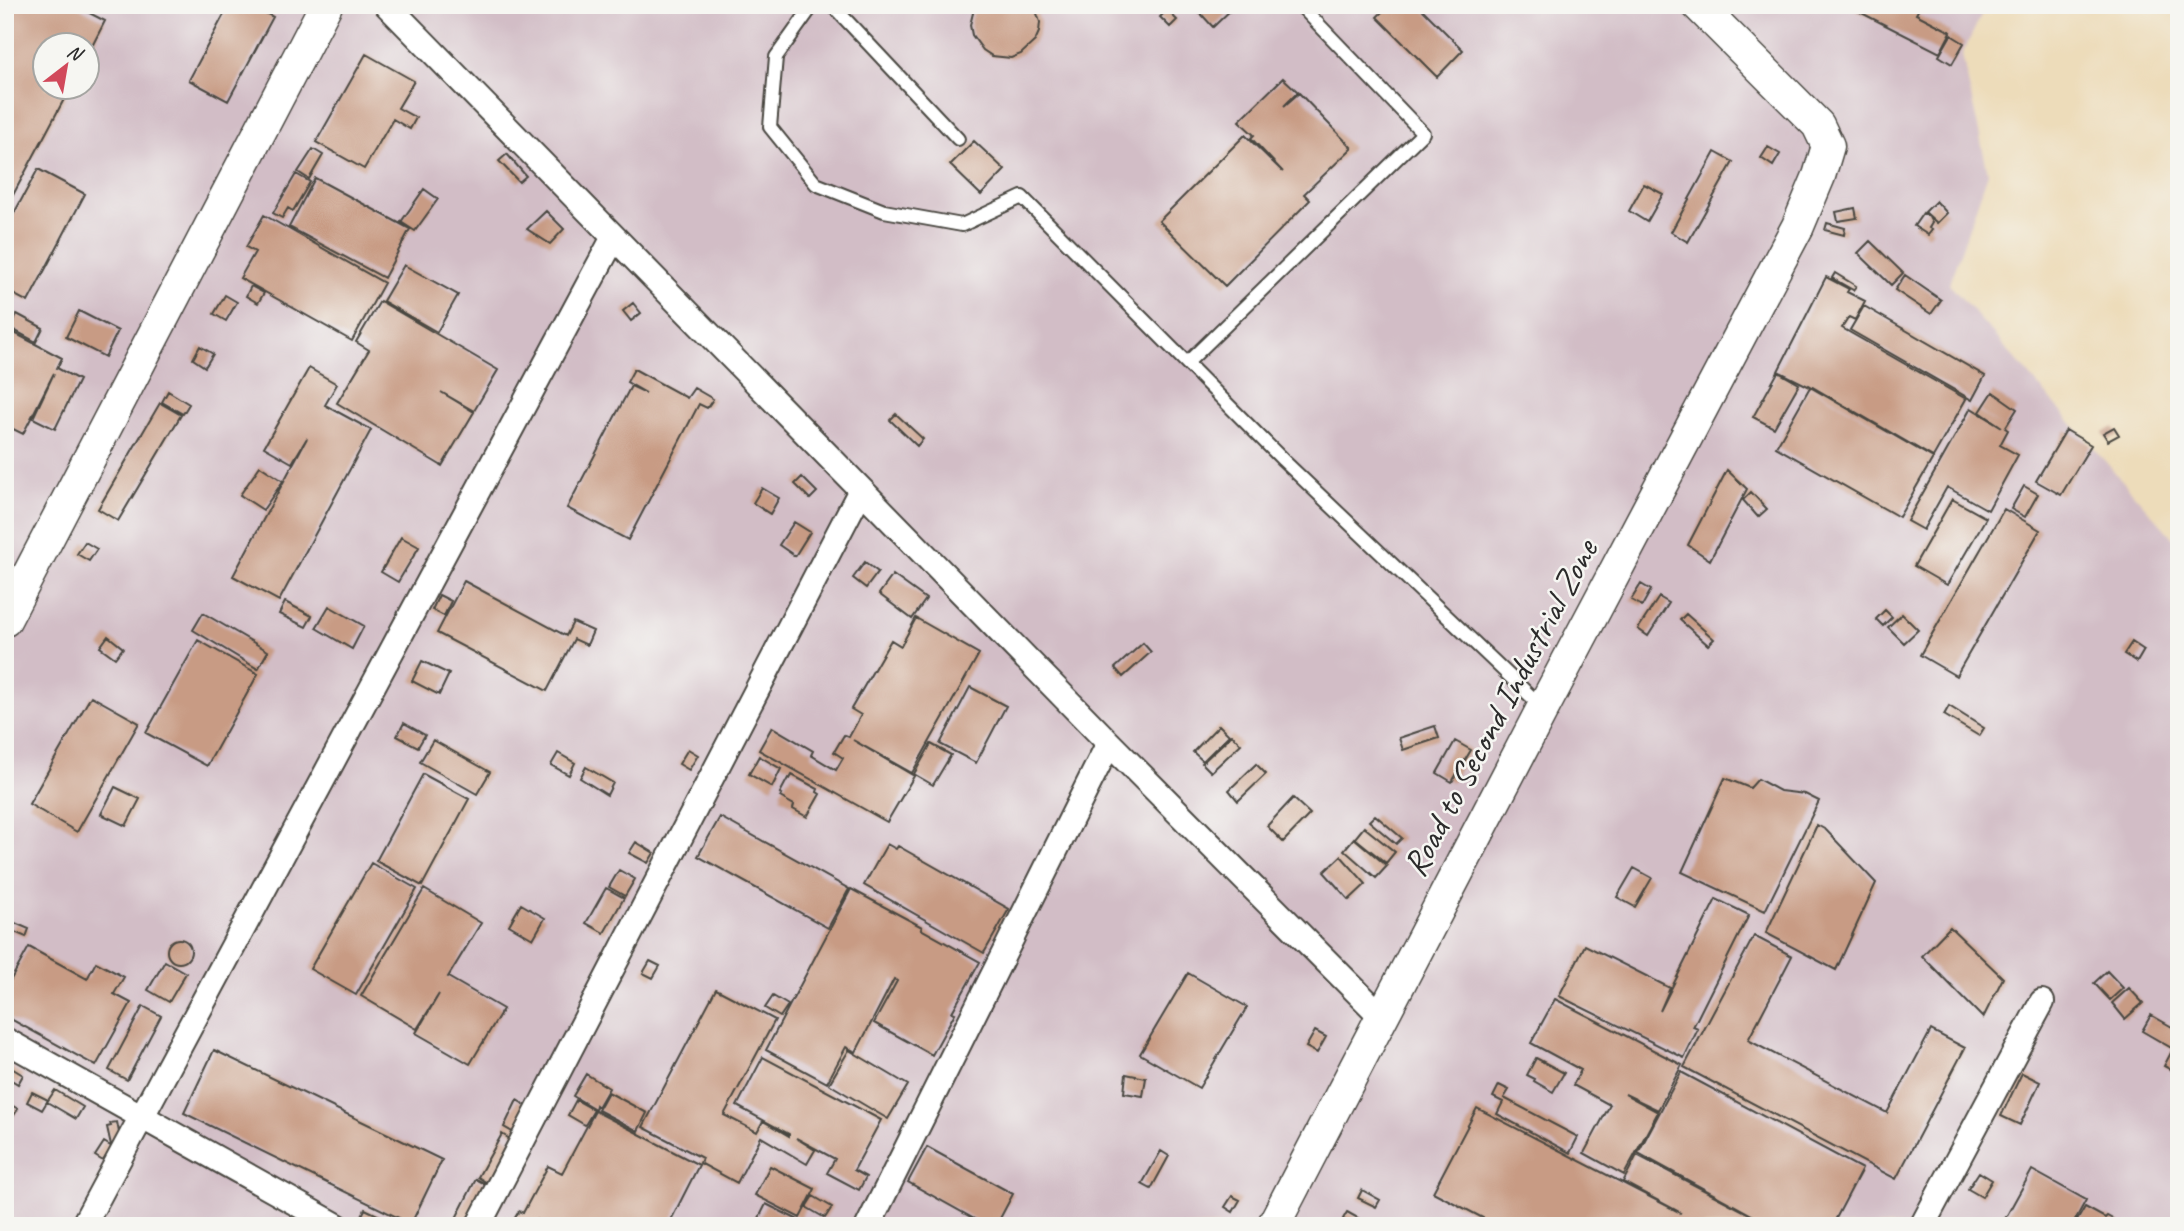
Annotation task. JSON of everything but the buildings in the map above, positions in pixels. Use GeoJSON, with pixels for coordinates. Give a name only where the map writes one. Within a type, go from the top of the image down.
{"type":"FeatureCollection","features":[{"type":"Feature","properties":{"kind":"street"},"geometry":{"type":"LineString","coordinates":[[5,620],[326,5]]}},
{"type":"Feature","properties":{"kind":"street"},"geometry":{"type":"LineString","coordinates":[[387,5],[1382,1017]]}},
{"type":"Feature","properties":{"kind":"street","name":"Road to Second Industrial Zone"},"geometry":{"type":"LineString","coordinates":[[1273,1226],[1798,226],[1819,176],[1828,146],[1818,125],[1698,5]]}},
{"type":"Feature","properties":{"kind":"street"},"geometry":{"type":"LineString","coordinates":[[83,1226],[614,237]]}},
{"type":"Feature","properties":{"kind":"street"},"geometry":{"type":"LineString","coordinates":[[478,1226],[861,490]]}},
{"type":"Feature","properties":{"kind":"street"},"geometry":{"type":"LineString","coordinates":[[868,1226],[1110,743]]}},
{"type":"Feature","properties":{"kind":"street"},"geometry":{"type":"LineString","coordinates":[[1922,1226],[2042,1002]]}},
{"type":"Feature","properties":{"kind":"street"},"geometry":{"type":"LineString","coordinates":[[5,1040],[337,1226]]}},
{"type":"Feature","properties":{"kind":"lane"},"geometry":{"type":"LineString","coordinates":[[813,5],[776,57],[770,127],[816,184],[884,211],[962,225],[1022,197],[1283,460],[1543,708]]}},
{"type":"Feature","properties":{"kind":"lane"},"geometry":{"type":"LineString","coordinates":[[832,5],[958,139]]}},
{"type":"Feature","properties":{"kind":"lane"},"geometry":{"type":"LineString","coordinates":[[1187,363],[1423,133],[1300,5]]}},
{"type":"Feature","properties":{"kind":"shaded area"},"geometry":{"type":"Polygon","coordinates":[[[5,5],[1986,5],[1962,55],[1988,173],[1949,284],[2179,545],[2179,689],[2175,697],[2179,701],[2179,1226],[5,1226],[5,5]]]}}]}
